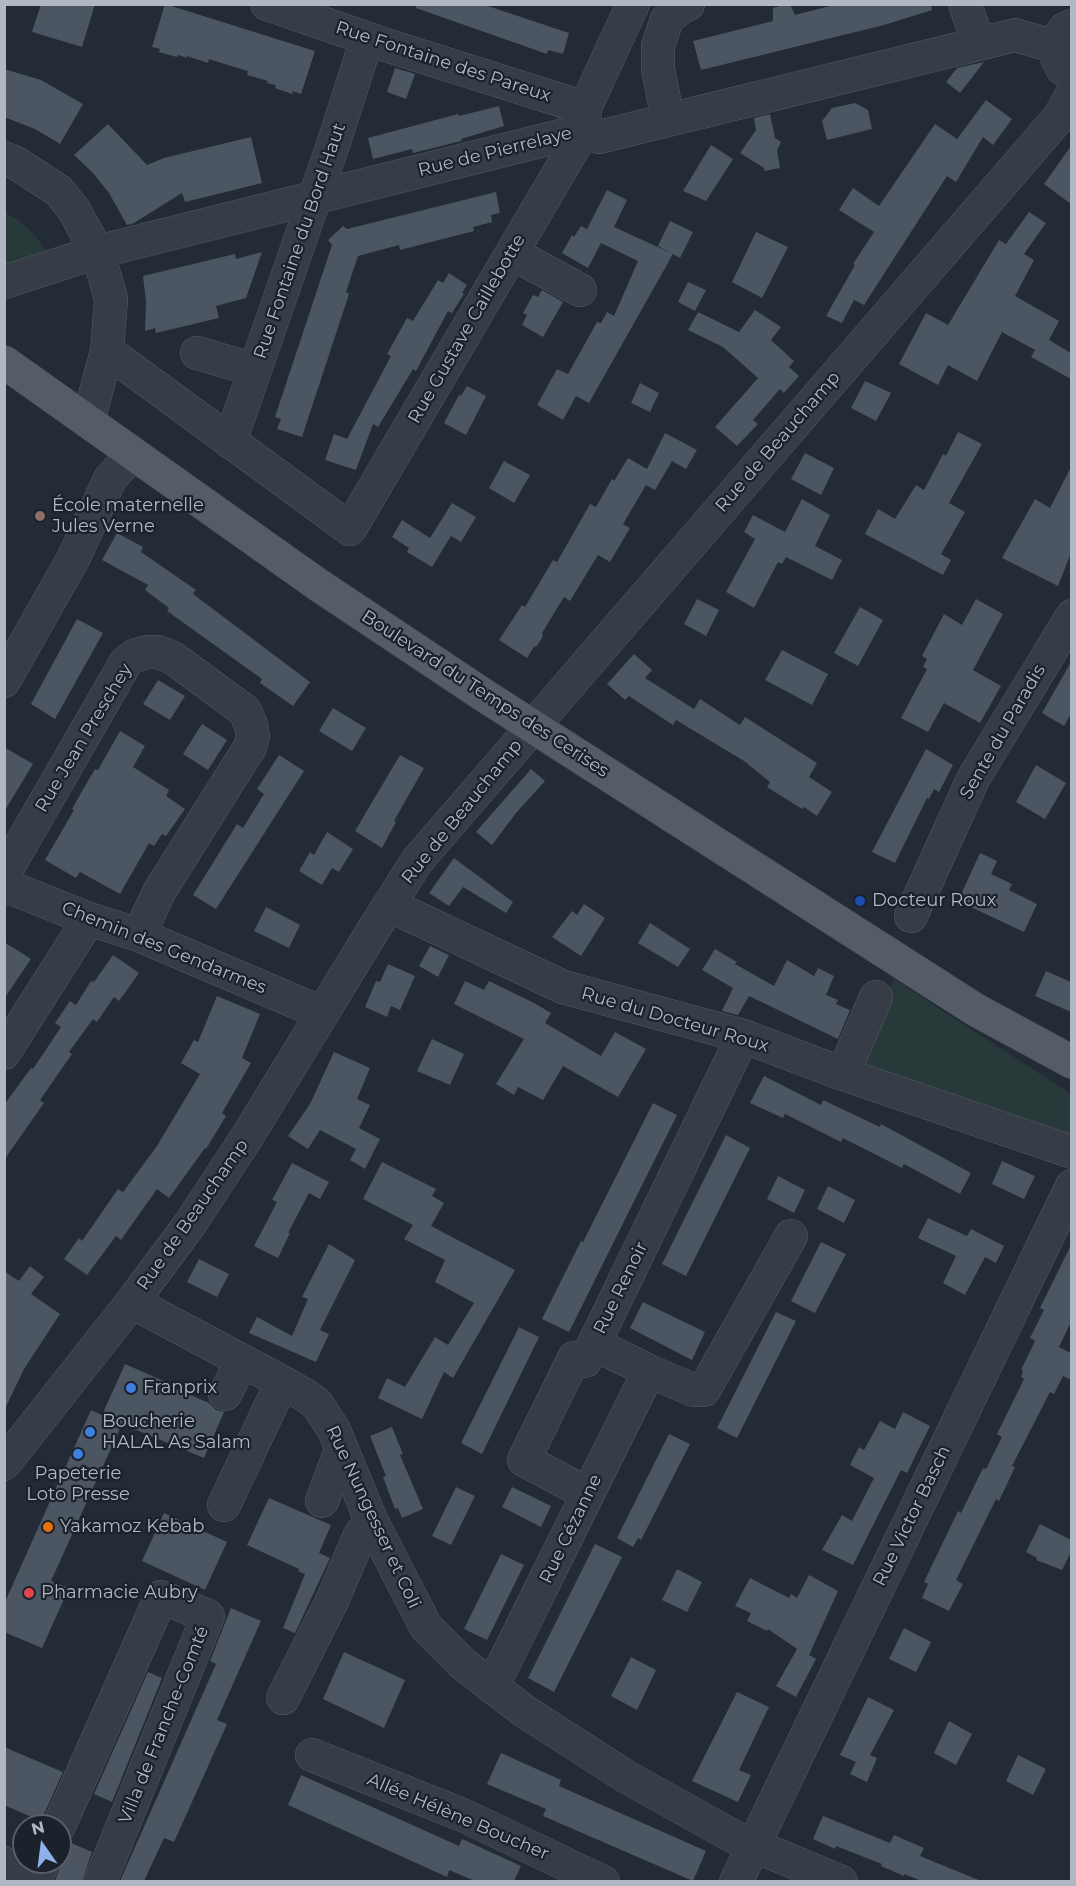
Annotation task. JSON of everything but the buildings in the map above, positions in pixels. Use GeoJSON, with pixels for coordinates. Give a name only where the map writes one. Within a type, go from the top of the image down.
{"type":"FeatureCollection","features":[{"type":"Feature","properties":{"kind":"main road","name":"Boulevard du Temps des Cerises"},"geometry":{"type":"LineString","coordinates":[[4,362],[317,584],[976,1010],[1071,1062]]}},
{"type":"Feature","properties":{"kind":"main road","name":"Boulevard du Temps des Cerises"},"geometry":{"type":"LineString","coordinates":[[976,1010],[1042,1065],[1071,1085]]}},
{"type":"Feature","properties":{"kind":"street","name":"Rue Fontaine des Pareux"},"geometry":{"type":"LineString","coordinates":[[267,4],[585,119]]}},
{"type":"Feature","properties":{"kind":"street","name":"Rue Gustave Caillebotte"},"geometry":{"type":"LineString","coordinates":[[230,442],[350,529],[512,253],[585,119],[633,4]]}},
{"type":"Feature","properties":{"kind":"street"},"geometry":{"type":"LineString","coordinates":[[966,4],[978,42]]}},
{"type":"Feature","properties":{"kind":"street"},"geometry":{"type":"LineString","coordinates":[[668,120],[658,69],[658,46],[667,19],[678,6]]}},
{"type":"Feature","properties":{"kind":"street","name":"Rue de Pierrelaye"},"geometry":{"type":"LineString","coordinates":[[4,282],[97,252],[314,198],[585,119],[599,137],[978,42],[1015,34],[1064,36]]}},
{"type":"Feature","properties":{"kind":"street"},"geometry":{"type":"LineString","coordinates":[[1064,36],[1057,58],[1062,68],[1071,75]]}},
{"type":"Feature","properties":{"kind":"street","name":"Rue Fontaine du Bord Haut"},"geometry":{"type":"LineString","coordinates":[[230,442],[334,142],[367,39]]}},
{"type":"Feature","properties":{"kind":"street","name":"Rue de Beauchamp"},"geometry":{"type":"LineString","coordinates":[[8,1452],[132,1302],[190,1224],[241,1147],[417,861],[1060,116],[1071,94]]}},
{"type":"Feature","properties":{"kind":"street"},"geometry":{"type":"LineString","coordinates":[[4,158],[16,163],[59,191],[74,210],[97,252],[111,299],[107,351],[88,422]]}},
{"type":"Feature","properties":{"kind":"street"},"geometry":{"type":"LineString","coordinates":[[512,253],[580,290]]}},
{"type":"Feature","properties":{"kind":"street"},"geometry":{"type":"LineString","coordinates":[[107,351],[230,442]]}},
{"type":"Feature","properties":{"kind":"street"},"geometry":{"type":"LineString","coordinates":[[196,353],[255,370]]}},
{"type":"Feature","properties":{"kind":"street"},"geometry":{"type":"LineString","coordinates":[[4,681],[73,560],[110,479],[132,454]]}},
{"type":"Feature","properties":{"kind":"street","name":"Sente du Paradis"},"geometry":{"type":"LineString","coordinates":[[911,916],[973,779],[1071,616]]}},
{"type":"Feature","properties":{"kind":"street","name":"Rue Jean Preschey"},"geometry":{"type":"LineString","coordinates":[[4,874],[126,662],[134,656],[147,652],[158,652],[173,658],[245,711],[251,724],[253,737],[250,747],[159,892],[139,935]]}},
{"type":"Feature","properties":{"kind":"street","name":"Chemin des Gendarmes"},"geometry":{"type":"LineString","coordinates":[[4,885],[89,919],[139,935],[322,1013]]}},
{"type":"Feature","properties":{"kind":"street","name":"Rue du Docteur Roux"},"geometry":{"type":"LineString","coordinates":[[388,905],[563,987],[742,1036],[843,1074],[1071,1152]]}},
{"type":"Feature","properties":{"kind":"street"},"geometry":{"type":"LineString","coordinates":[[4,1053],[89,919]]}},
{"type":"Feature","properties":{"kind":"street"},"geometry":{"type":"LineString","coordinates":[[843,1074],[876,997]]}},
{"type":"Feature","properties":{"kind":"street","name":"Rue Renoir"},"geometry":{"type":"LineString","coordinates":[[588,1494],[524,1461],[574,1358],[585,1361],[594,1344],[742,1036]]}},
{"type":"Feature","properties":{"kind":"street","name":"Rue Victor Basch"},"geometry":{"type":"LineString","coordinates":[[736,1881],[1071,1186]]}},
{"type":"Feature","properties":{"kind":"street"},"geometry":{"type":"LineString","coordinates":[[594,1344],[693,1390],[704,1390],[791,1236]]}},
{"type":"Feature","properties":{"kind":"street","name":"Rue Nungesser et Coli"},"geometry":{"type":"LineString","coordinates":[[132,1302],[282,1382],[317,1404],[334,1430],[371,1520],[426,1627],[462,1663],[524,1711],[625,1776],[736,1838],[841,1881]]}},
{"type":"Feature","properties":{"kind":"street"},"geometry":{"type":"LineString","coordinates":[[225,1394],[242,1361]]}},
{"type":"Feature","properties":{"kind":"street","name":"Rue Cézanne"},"geometry":{"type":"LineString","coordinates":[[492,1687],[649,1371]]}},
{"type":"Feature","properties":{"kind":"street"},"geometry":{"type":"LineString","coordinates":[[224,1505],[282,1382]]}},
{"type":"Feature","properties":{"kind":"street"},"geometry":{"type":"LineString","coordinates":[[322,1501],[341,1450]]}},
{"type":"Feature","properties":{"kind":"street"},"geometry":{"type":"LineString","coordinates":[[284,1698],[331,1603],[360,1535],[371,1520]]}},
{"type":"Feature","properties":{"kind":"street","name":"Villa de Franche-Comté"},"geometry":{"type":"LineString","coordinates":[[64,1814],[161,1597],[208,1616],[100,1881]]}},
{"type":"Feature","properties":{"kind":"street","name":"Allée Hélène Boucher"},"geometry":{"type":"LineString","coordinates":[[312,1755],[465,1816],[596,1880]]}},
{"type":"Feature","properties":{"kind":"street"},"geometry":{"type":"LineString","coordinates":[[4,1863],[20,1881]]}},
{"type":"Feature","properties":{"kind":"shaded area"},"geometry":{"type":"Polygon","coordinates":[[[4,212],[18,220],[34,234],[48,254],[5,269],[4,212]]]}},
{"type":"Feature","properties":{"kind":"shaded area"},"geometry":{"type":"Polygon","coordinates":[[[894,979],[1071,1094],[1071,1140],[855,1070],[894,979]]]}},
{"type":"Feature","properties":{"kind":"place","name":"École maternelle Jules Verne"},"geometry":{"type":"Point","coordinates":[40,516]}},
{"type":"Feature","properties":{"kind":"place","name":"Docteur Roux"},"geometry":{"type":"Point","coordinates":[860,901]}},
{"type":"Feature","properties":{"kind":"place","name":"Franprix"},"geometry":{"type":"Point","coordinates":[131,1388]}},
{"type":"Feature","properties":{"kind":"place","name":"Boucherie HALAL As Salam"},"geometry":{"type":"Point","coordinates":[90,1432]}},
{"type":"Feature","properties":{"kind":"place","name":"Papeterie Loto Presse"},"geometry":{"type":"Point","coordinates":[78,1454]}},
{"type":"Feature","properties":{"kind":"place","name":"Yakamoz Kebab"},"geometry":{"type":"Point","coordinates":[48,1527]}},
{"type":"Feature","properties":{"kind":"place","name":"Pharmacie Aubry"},"geometry":{"type":"Point","coordinates":[29,1593]}}]}
